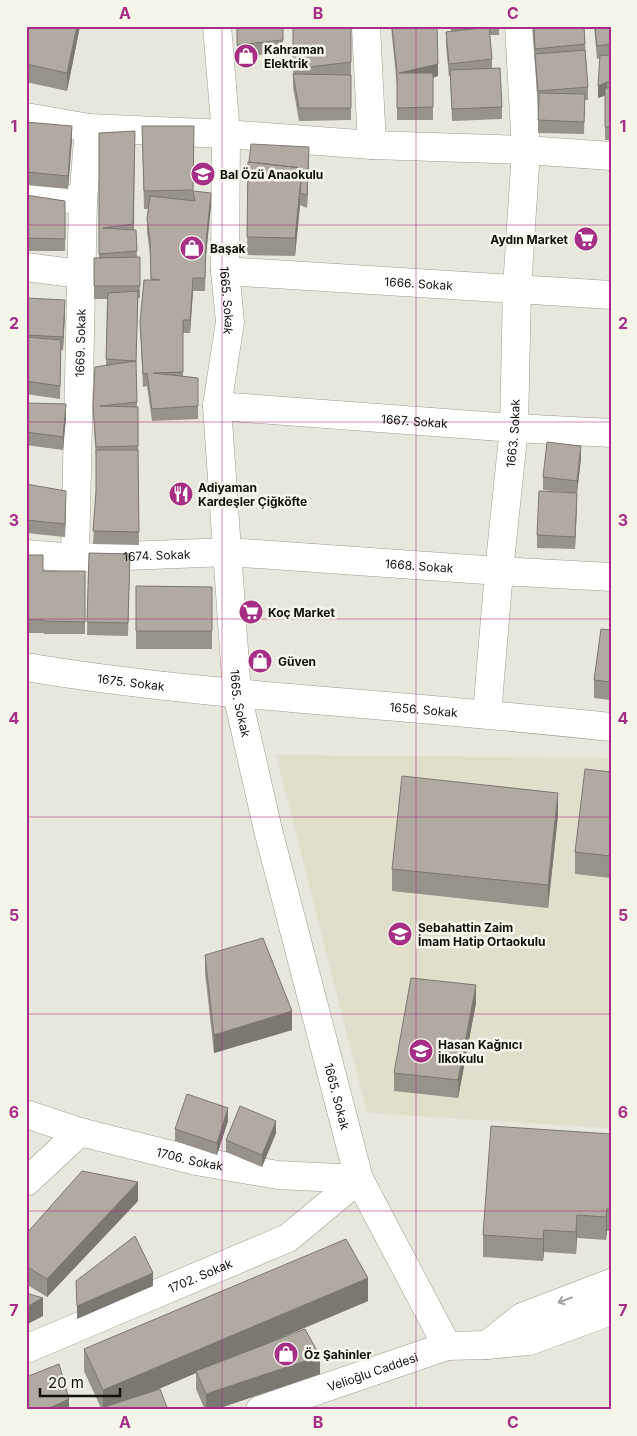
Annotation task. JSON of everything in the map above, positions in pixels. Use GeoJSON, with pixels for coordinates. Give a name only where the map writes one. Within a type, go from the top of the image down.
{"type":"FeatureCollection","features":[{"type":"Feature","properties":{"kind":"street","name":"1665. Sokak"},"geometry":{"type":"LineString","coordinates":[[218,26],[226,134],[225,271],[230,322],[217,406],[237,694],[268,830],[359,1179],[447,1346]]}},
{"type":"Feature","properties":{"kind":"street"},"geometry":{"type":"LineString","coordinates":[[366,26],[372,144]]}},
{"type":"Feature","properties":{"kind":"street","name":"1663. Sokak"},"geometry":{"type":"LineString","coordinates":[[487,714],[514,428],[517,288],[526,150],[519,26]]}},
{"type":"Feature","properties":{"kind":"street"},"geometry":{"type":"LineString","coordinates":[[26,117],[89,128],[611,156]]}},
{"type":"Feature","properties":{"kind":"street","name":"1669. Sokak"},"geometry":{"type":"LineString","coordinates":[[75,558],[67,417],[81,274],[83,201],[89,128]]}},
{"type":"Feature","properties":{"kind":"street"},"geometry":{"type":"LineString","coordinates":[[26,193],[83,201]]}},
{"type":"Feature","properties":{"kind":"street"},"geometry":{"type":"LineString","coordinates":[[26,266],[81,274]]}},
{"type":"Feature","properties":{"kind":"street","name":"1666. Sokak"},"geometry":{"type":"LineString","coordinates":[[225,271],[611,295]]}},
{"type":"Feature","properties":{"kind":"street","name":"1667. Sokak"},"geometry":{"type":"LineString","coordinates":[[217,406],[514,428],[611,433]]}},
{"type":"Feature","properties":{"kind":"street","name":"1674. Sokak"},"geometry":{"type":"LineString","coordinates":[[26,554],[75,558],[228,552]]}},
{"type":"Feature","properties":{"kind":"street","name":"1668. Sokak"},"geometry":{"type":"LineString","coordinates":[[228,552],[611,577]]}},
{"type":"Feature","properties":{"kind":"street","name":"1675. Sokak"},"geometry":{"type":"LineString","coordinates":[[26,667],[75,675],[237,694]]}},
{"type":"Feature","properties":{"kind":"street","name":"1656. Sokak"},"geometry":{"type":"LineString","coordinates":[[237,694],[487,714],[611,727]]}},
{"type":"Feature","properties":{"kind":"street","name":"1706. Sokak"},"geometry":{"type":"LineString","coordinates":[[26,1114],[80,1132],[196,1161],[278,1175],[359,1179]]}},
{"type":"Feature","properties":{"kind":"street"},"geometry":{"type":"LineString","coordinates":[[26,1182],[80,1132]]}},
{"type":"Feature","properties":{"kind":"street","name":"1702. Sokak"},"geometry":{"type":"LineString","coordinates":[[26,1349],[288,1238],[359,1179]]}},
{"type":"Feature","properties":{"kind":"street"},"geometry":{"type":"LineString","coordinates":[[487,1345],[522,1317],[611,1283]]}},
{"type":"Feature","properties":{"kind":"street","name":"Velioğlu Caddesi"},"geometry":{"type":"LineString","coordinates":[[260,1410],[447,1346],[529,1341],[611,1311]]}},
{"type":"Feature","properties":{"kind":"shaded area"},"geometry":{"type":"Polygon","coordinates":[[[276,755],[611,758],[611,1128],[367,1113],[276,755]]]}},
{"type":"Feature","properties":{"kind":"building"},"geometry":{"type":"Polygon","coordinates":[[[26,26],[77,26],[67,73],[26,64],[26,26]]]}},
{"type":"Feature","properties":{"kind":"building"},"geometry":{"type":"Polygon","coordinates":[[[237,26],[283,26],[283,40],[237,45],[237,26]]]}},
{"type":"Feature","properties":{"kind":"building"},"geometry":{"type":"Polygon","coordinates":[[[293,26],[351,26],[351,62],[293,69],[293,26]]]}},
{"type":"Feature","properties":{"kind":"building"},"geometry":{"type":"Polygon","coordinates":[[[392,26],[437,26],[438,64],[399,73],[433,73],[433,107],[397,108],[397,73],[392,26]]]}},
{"type":"Feature","properties":{"kind":"building"},"geometry":{"type":"Polygon","coordinates":[[[534,26],[584,26],[585,44],[535,49],[534,26]]]}},
{"type":"Feature","properties":{"kind":"building"},"geometry":{"type":"Polygon","coordinates":[[[595,26],[611,26],[611,44],[597,46],[595,26]]]}},
{"type":"Feature","properties":{"kind":"building"},"geometry":{"type":"Polygon","coordinates":[[[489,27],[492,59],[449,64],[446,32],[489,27]]]}},
{"type":"Feature","properties":{"kind":"building"},"geometry":{"type":"Polygon","coordinates":[[[585,50],[588,87],[538,91],[535,54],[585,50]]]}},
{"type":"Feature","properties":{"kind":"building"},"geometry":{"type":"Polygon","coordinates":[[[600,55],[611,56],[611,82],[598,86],[600,55]]]}},
{"type":"Feature","properties":{"kind":"building"},"geometry":{"type":"Polygon","coordinates":[[[500,68],[502,107],[452,109],[450,70],[500,68]]]}},
{"type":"Feature","properties":{"kind":"building"},"geometry":{"type":"Polygon","coordinates":[[[293,74],[351,75],[351,108],[299,108],[293,74]]]}},
{"type":"Feature","properties":{"kind":"building"},"geometry":{"type":"Polygon","coordinates":[[[605,88],[611,88],[611,127],[605,127],[605,88]]]}},
{"type":"Feature","properties":{"kind":"building"},"geometry":{"type":"Polygon","coordinates":[[[539,93],[585,94],[584,122],[538,120],[539,93]]]}},
{"type":"Feature","properties":{"kind":"building"},"geometry":{"type":"Polygon","coordinates":[[[26,122],[72,126],[68,176],[26,172],[26,122]]]}},
{"type":"Feature","properties":{"kind":"building"},"geometry":{"type":"Polygon","coordinates":[[[142,126],[194,126],[193,190],[144,191],[142,126]]]}},
{"type":"Feature","properties":{"kind":"building"},"geometry":{"type":"Polygon","coordinates":[[[135,131],[133,224],[103,228],[136,230],[137,251],[99,254],[99,133],[135,131]]]}},
{"type":"Feature","properties":{"kind":"building"},"geometry":{"type":"Polygon","coordinates":[[[251,144],[309,147],[307,195],[300,193],[302,168],[249,162],[251,144]]]}},
{"type":"Feature","properties":{"kind":"building"},"geometry":{"type":"Polygon","coordinates":[[[248,162],[302,168],[295,238],[247,237],[248,162]]]}},
{"type":"Feature","properties":{"kind":"building"},"geometry":{"type":"Polygon","coordinates":[[[193,191],[211,193],[206,242],[205,278],[193,278],[190,320],[183,320],[183,372],[153,373],[198,378],[198,406],[152,409],[147,373],[143,374],[140,322],[144,280],[160,280],[151,279],[150,240],[147,219],[150,196],[195,201],[193,191]]]}},
{"type":"Feature","properties":{"kind":"building"},"geometry":{"type":"Polygon","coordinates":[[[26,195],[65,201],[65,239],[26,238],[26,195]]]}},
{"type":"Feature","properties":{"kind":"building"},"geometry":{"type":"Polygon","coordinates":[[[140,257],[140,286],[94,286],[94,258],[140,257]]]}},
{"type":"Feature","properties":{"kind":"building"},"geometry":{"type":"Polygon","coordinates":[[[138,291],[136,361],[106,359],[108,293],[138,291]]]}},
{"type":"Feature","properties":{"kind":"building"},"geometry":{"type":"Polygon","coordinates":[[[26,298],[65,300],[63,337],[26,335],[26,298]]]}},
{"type":"Feature","properties":{"kind":"building"},"geometry":{"type":"Polygon","coordinates":[[[26,337],[61,340],[60,386],[26,381],[26,337]]]}},
{"type":"Feature","properties":{"kind":"building"},"geometry":{"type":"Polygon","coordinates":[[[136,361],[137,402],[100,406],[138,407],[138,446],[96,447],[93,406],[95,367],[136,361]]]}},
{"type":"Feature","properties":{"kind":"building"},"geometry":{"type":"Polygon","coordinates":[[[26,403],[66,404],[63,437],[26,432],[26,403]]]}},
{"type":"Feature","properties":{"kind":"building"},"geometry":{"type":"Polygon","coordinates":[[[547,442],[581,446],[577,481],[543,477],[547,442]]]}},
{"type":"Feature","properties":{"kind":"building"},"geometry":{"type":"Polygon","coordinates":[[[96,450],[138,450],[139,532],[93,531],[96,491],[96,450]]]}},
{"type":"Feature","properties":{"kind":"building"},"geometry":{"type":"Polygon","coordinates":[[[26,484],[66,491],[65,524],[26,520],[26,484]]]}},
{"type":"Feature","properties":{"kind":"building"},"geometry":{"type":"Polygon","coordinates":[[[539,491],[577,493],[575,537],[537,535],[539,491]]]}},
{"type":"Feature","properties":{"kind":"building"},"geometry":{"type":"Polygon","coordinates":[[[89,553],[130,554],[128,623],[87,622],[89,553]]]}},
{"type":"Feature","properties":{"kind":"building"},"geometry":{"type":"Polygon","coordinates":[[[26,555],[43,555],[43,571],[85,571],[85,622],[26,620],[26,555]]]}},
{"type":"Feature","properties":{"kind":"building"},"geometry":{"type":"Polygon","coordinates":[[[136,586],[212,587],[212,631],[136,631],[136,586]]]}},
{"type":"Feature","properties":{"kind":"building"},"geometry":{"type":"Polygon","coordinates":[[[601,629],[611,630],[611,682],[594,680],[601,629]]]}},
{"type":"Feature","properties":{"kind":"building"},"geometry":{"type":"Polygon","coordinates":[[[585,769],[611,772],[611,856],[575,852],[585,769]]]}},
{"type":"Feature","properties":{"kind":"building"},"geometry":{"type":"Polygon","coordinates":[[[402,776],[558,793],[548,885],[392,869],[402,776]]]}},
{"type":"Feature","properties":{"kind":"building"},"geometry":{"type":"Polygon","coordinates":[[[263,938],[292,1011],[214,1035],[205,955],[263,938]]]}},
{"type":"Feature","properties":{"kind":"building"},"geometry":{"type":"Polygon","coordinates":[[[411,978],[476,985],[458,1080],[394,1073],[411,978]]]}},
{"type":"Feature","properties":{"kind":"building"},"geometry":{"type":"Polygon","coordinates":[[[187,1094],[228,1108],[217,1143],[175,1129],[187,1094]]]}},
{"type":"Feature","properties":{"kind":"building"},"geometry":{"type":"Polygon","coordinates":[[[240,1106],[276,1121],[262,1155],[226,1140],[240,1106]]]}},
{"type":"Feature","properties":{"kind":"building"},"geometry":{"type":"Polygon","coordinates":[[[491,1126],[611,1134],[611,1209],[607,1209],[606,1217],[577,1215],[576,1232],[544,1230],[543,1239],[483,1235],[491,1126]]]}},
{"type":"Feature","properties":{"kind":"building"},"geometry":{"type":"Polygon","coordinates":[[[82,1171],[138,1182],[47,1279],[26,1266],[26,1234],[82,1171]]]}},
{"type":"Feature","properties":{"kind":"building"},"geometry":{"type":"Polygon","coordinates":[[[135,1236],[153,1273],[77,1306],[76,1281],[135,1236]]]}},
{"type":"Feature","properties":{"kind":"building"},"geometry":{"type":"Polygon","coordinates":[[[346,1239],[368,1278],[103,1390],[84,1349],[346,1239]]]}},
{"type":"Feature","properties":{"kind":"building"},"geometry":{"type":"Polygon","coordinates":[[[26,1293],[43,1298],[26,1307],[26,1293]]]}},
{"type":"Feature","properties":{"kind":"building"},"geometry":{"type":"Polygon","coordinates":[[[305,1329],[320,1356],[206,1394],[196,1371],[305,1329]]]}},
{"type":"Feature","properties":{"kind":"building"},"geometry":{"type":"Polygon","coordinates":[[[59,1364],[69,1399],[45,1410],[26,1410],[26,1377],[59,1364]]]}},
{"type":"Feature","properties":{"kind":"building"},"geometry":{"type":"Polygon","coordinates":[[[160,1389],[168,1410],[95,1410],[160,1389]]]}},
{"type":"Feature","properties":{"kind":"place","name":"Kahraman Elektrik"},"geometry":{"type":"Point","coordinates":[246,56]}},
{"type":"Feature","properties":{"kind":"place","name":"Bal Özü Anaokulu"},"geometry":{"type":"Point","coordinates":[203,174]}},
{"type":"Feature","properties":{"kind":"place","name":"Aydın Market"},"geometry":{"type":"Point","coordinates":[586,239]}},
{"type":"Feature","properties":{"kind":"place","name":"Başak"},"geometry":{"type":"Point","coordinates":[192,248]}},
{"type":"Feature","properties":{"kind":"place","name":"Adiyaman Kardeşler Çiğköfte"},"geometry":{"type":"Point","coordinates":[181,494]}},
{"type":"Feature","properties":{"kind":"place","name":"Koç Market"},"geometry":{"type":"Point","coordinates":[251,612]}},
{"type":"Feature","properties":{"kind":"place","name":"Güven"},"geometry":{"type":"Point","coordinates":[260,661]}},
{"type":"Feature","properties":{"kind":"place","name":"Sebahattin Zaim İmam Hatip Ortaokulu"},"geometry":{"type":"Point","coordinates":[400,934]}},
{"type":"Feature","properties":{"kind":"place","name":"Hasan Kağnıcı İlkokulu"},"geometry":{"type":"Point","coordinates":[421,1051]}},
{"type":"Feature","properties":{"kind":"place","name":"Öz Şahinler"},"geometry":{"type":"Point","coordinates":[286,1354]}}]}
